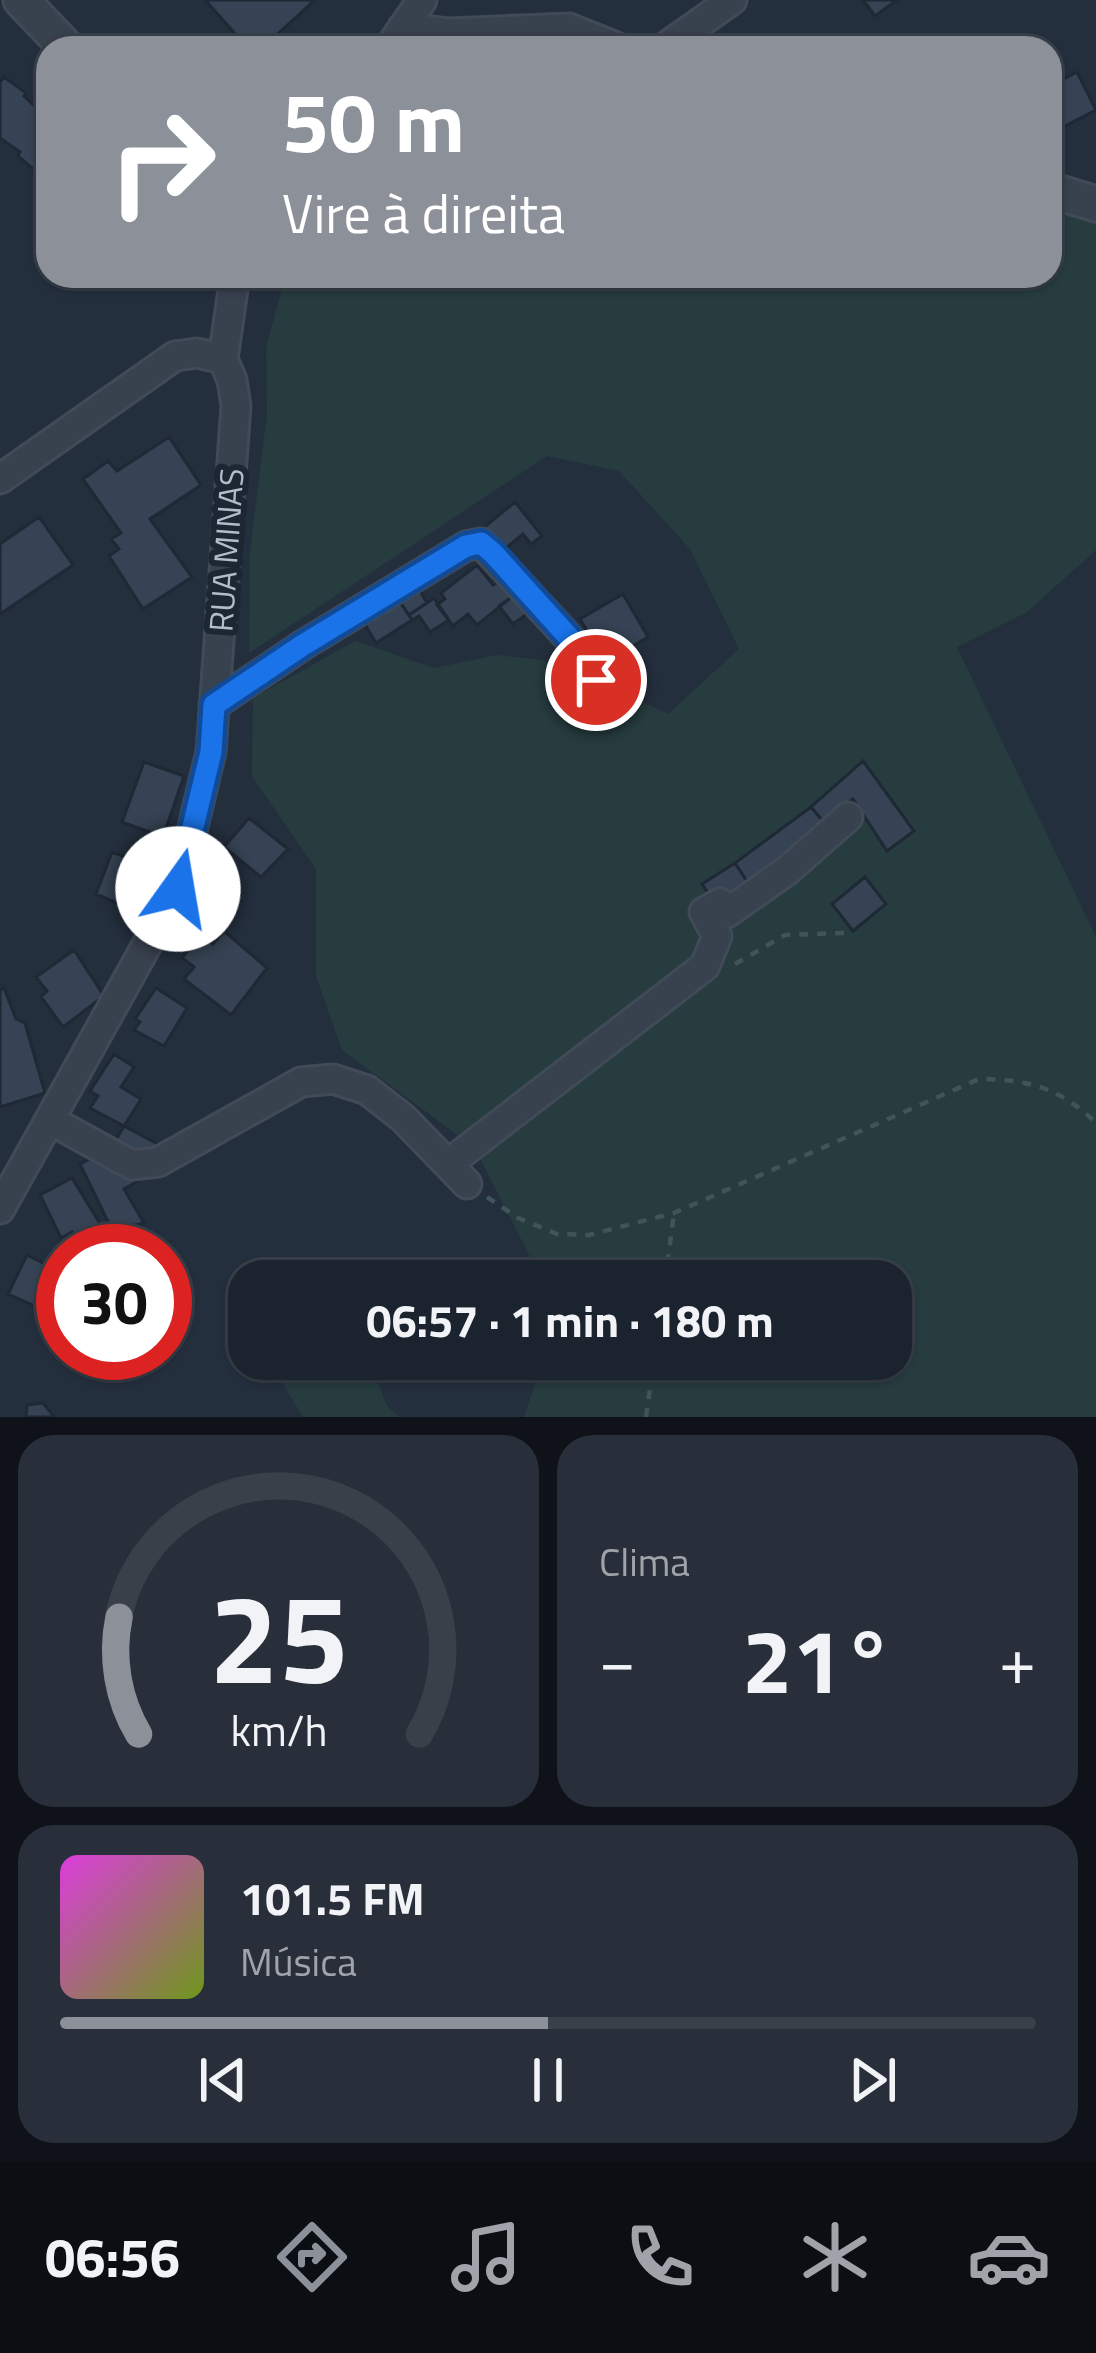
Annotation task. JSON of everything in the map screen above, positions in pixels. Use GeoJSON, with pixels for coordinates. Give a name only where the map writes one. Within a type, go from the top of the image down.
{"type":"FeatureCollection","features":[{"type":"Feature","properties":{"kind":"street"},"geometry":{"type":"LineString","coordinates":[[21,0],[56,36]]}},
{"type":"Feature","properties":{"kind":"street"},"geometry":{"type":"LineString","coordinates":[[397,36],[422,0]]}},
{"type":"Feature","properties":{"kind":"street"},"geometry":{"type":"LineString","coordinates":[[681,36],[732,0]]}},
{"type":"Feature","properties":{"kind":"street"},"geometry":{"type":"LineString","coordinates":[[417,36],[569,28],[589,36]]}},
{"type":"Feature","properties":{"kind":"street"},"geometry":{"type":"LineString","coordinates":[[1062,194],[1096,204]]}},
{"type":"Feature","properties":{"kind":"street","name":"RUA MINAS"},"geometry":{"type":"LineString","coordinates":[[0,1209],[178,889],[211,752],[236,406],[223,359],[233,288]]}},
{"type":"Feature","properties":{"kind":"street"},"geometry":{"type":"LineString","coordinates":[[0,479],[176,356],[197,353],[223,359]]}},
{"type":"Feature","properties":{"kind":"street"},"geometry":{"type":"LineString","coordinates":[[214,705],[466,546],[481,543],[582,652],[609,707]]}},
{"type":"Feature","properties":{"kind":"street"},"geometry":{"type":"LineString","coordinates":[[50,1120],[132,1165],[158,1162],[301,1082],[333,1079],[367,1090],[403,1118],[458,1174],[705,966],[717,936],[704,912],[720,903],[727,914],[788,870],[848,817]]}},
{"type":"Feature","properties":{"kind":"path"},"geometry":{"type":"LineString","coordinates":[[458,1174],[518,1218],[557,1234],[590,1235],[674,1213],[979,1079],[1016,1079],[1053,1089],[1096,1123]]}},
{"type":"Feature","properties":{"kind":"path"},"geometry":{"type":"LineString","coordinates":[[668,1260],[674,1213]]}},
{"type":"Feature","properties":{"kind":"path"},"geometry":{"type":"LineString","coordinates":[[646,1417],[651,1380]]}},
{"type":"Feature","properties":{"kind":"green space"},"geometry":{"type":"Polygon","coordinates":[[[1062,200],[1096,215],[1096,550],[1027,612],[957,647],[1096,937],[1096,1417],[524,1417],[536,1380],[912,1380],[912,1260],[531,1260],[475,1148],[342,1050],[316,976],[316,869],[252,776],[253,698],[355,641],[434,668],[497,655],[558,662],[668,714],[739,649],[690,549],[619,471],[547,456],[249,653],[250,552],[267,413],[266,348],[283,288],[1062,288],[1062,200]]]}},
{"type":"Feature","properties":{"kind":"green space"},"geometry":{"type":"Polygon","coordinates":[[[281,1380],[377,1380],[387,1406],[400,1417],[303,1417],[281,1380]]]}},
{"type":"Feature","properties":{"kind":"building"},"geometry":{"type":"Polygon","coordinates":[[[205,0],[315,0],[275,36],[237,36],[205,0]]]}},
{"type":"Feature","properties":{"kind":"building"},"geometry":{"type":"Polygon","coordinates":[[[863,0],[897,0],[875,16],[863,0]]]}},
{"type":"Feature","properties":{"kind":"building"},"geometry":{"type":"Polygon","coordinates":[[[1077,72],[1096,110],[1062,127],[1062,80],[1077,72]]]}},
{"type":"Feature","properties":{"kind":"building"},"geometry":{"type":"Polygon","coordinates":[[[4,77],[36,108],[36,172],[0,138],[0,82],[4,77]]]}},
{"type":"Feature","properties":{"kind":"building"},"geometry":{"type":"Polygon","coordinates":[[[169,437],[201,485],[150,519],[192,577],[143,609],[109,556],[119,549],[111,539],[121,533],[83,479],[108,461],[117,471],[169,437]]]}},
{"type":"Feature","properties":{"kind":"building"},"geometry":{"type":"Polygon","coordinates":[[[515,502],[542,536],[531,544],[523,534],[501,552],[482,529],[515,502]]]}},
{"type":"Feature","properties":{"kind":"building"},"geometry":{"type":"Polygon","coordinates":[[[39,517],[73,565],[0,614],[0,544],[39,517]]]}},
{"type":"Feature","properties":{"kind":"building"},"geometry":{"type":"Polygon","coordinates":[[[477,565],[493,585],[501,580],[513,596],[477,625],[468,614],[453,626],[437,605],[445,599],[441,593],[477,565]]]}},
{"type":"Feature","properties":{"kind":"building"},"geometry":{"type":"Polygon","coordinates":[[[500,576],[530,612],[513,624],[499,606],[513,596],[501,580],[491,582],[500,576]]]}},
{"type":"Feature","properties":{"kind":"building"},"geometry":{"type":"Polygon","coordinates":[[[418,587],[427,603],[409,615],[398,599],[418,587]]]}},
{"type":"Feature","properties":{"kind":"building"},"geometry":{"type":"Polygon","coordinates":[[[623,594],[648,637],[606,662],[580,619],[623,594]]]}},
{"type":"Feature","properties":{"kind":"building"},"geometry":{"type":"Polygon","coordinates":[[[434,598],[449,620],[430,632],[419,616],[412,620],[409,615],[434,598]]]}},
{"type":"Feature","properties":{"kind":"building"},"geometry":{"type":"Polygon","coordinates":[[[398,599],[412,620],[376,643],[363,621],[398,599]]]}},
{"type":"Feature","properties":{"kind":"building"},"geometry":{"type":"Polygon","coordinates":[[[863,761],[914,831],[887,851],[853,799],[822,820],[811,807],[863,761]]]}},
{"type":"Feature","properties":{"kind":"building"},"geometry":{"type":"Polygon","coordinates":[[[144,762],[184,776],[163,837],[122,822],[144,762]]]}},
{"type":"Feature","properties":{"kind":"building"},"geometry":{"type":"Polygon","coordinates":[[[811,807],[827,826],[750,886],[735,863],[811,807]]]}},
{"type":"Feature","properties":{"kind":"building"},"geometry":{"type":"Polygon","coordinates":[[[249,818],[288,849],[261,877],[224,847],[249,818]]]}},
{"type":"Feature","properties":{"kind":"building"},"geometry":{"type":"Polygon","coordinates":[[[112,852],[164,872],[158,886],[145,883],[135,911],[96,894],[112,852]]]}},
{"type":"Feature","properties":{"kind":"building"},"geometry":{"type":"Polygon","coordinates":[[[735,863],[752,889],[731,902],[712,899],[702,884],[735,863]]]}},
{"type":"Feature","properties":{"kind":"building"},"geometry":{"type":"Polygon","coordinates":[[[865,877],[886,904],[853,931],[832,904],[865,877]]]}},
{"type":"Feature","properties":{"kind":"building"},"geometry":{"type":"Polygon","coordinates":[[[224,931],[267,968],[231,1015],[184,979],[194,967],[182,958],[200,935],[213,944],[224,931]]]}},
{"type":"Feature","properties":{"kind":"building"},"geometry":{"type":"Polygon","coordinates":[[[74,950],[104,996],[63,1027],[41,997],[47,991],[36,977],[74,950]]]}},
{"type":"Feature","properties":{"kind":"building"},"geometry":{"type":"Polygon","coordinates":[[[4,988],[16,1019],[25,1023],[45,1093],[0,1107],[0,990],[4,988]]]}},
{"type":"Feature","properties":{"kind":"building"},"geometry":{"type":"Polygon","coordinates":[[[156,988],[187,1008],[164,1046],[134,1030],[140,1022],[135,1019],[156,988]]]}},
{"type":"Feature","properties":{"kind":"building"},"geometry":{"type":"Polygon","coordinates":[[[114,1054],[134,1067],[121,1087],[141,1099],[124,1126],[90,1108],[98,1096],[90,1091],[114,1054]]]}},
{"type":"Feature","properties":{"kind":"building"},"geometry":{"type":"Polygon","coordinates":[[[124,1126],[167,1149],[135,1158],[112,1147],[124,1126]]]}},
{"type":"Feature","properties":{"kind":"building"},"geometry":{"type":"Polygon","coordinates":[[[101,1153],[130,1167],[138,1181],[124,1189],[144,1223],[109,1224],[80,1164],[101,1153]]]}},
{"type":"Feature","properties":{"kind":"building"},"geometry":{"type":"Polygon","coordinates":[[[72,1178],[100,1224],[54,1224],[40,1195],[72,1178]]]}},
{"type":"Feature","properties":{"kind":"building"},"geometry":{"type":"Polygon","coordinates":[[[27,1255],[36,1260],[36,1307],[8,1294],[27,1255]]]}},
{"type":"Feature","properties":{"kind":"building"},"geometry":{"type":"Polygon","coordinates":[[[43,1403],[54,1417],[26,1417],[27,1405],[43,1403]]]}},
{"type":"Feature","properties":{"kind":"route"},"geometry":{"type":"LineString","coordinates":[[178,889],[211,752],[214,705],[466,546],[481,543],[493,553],[582,652],[596,680]]}}]}
